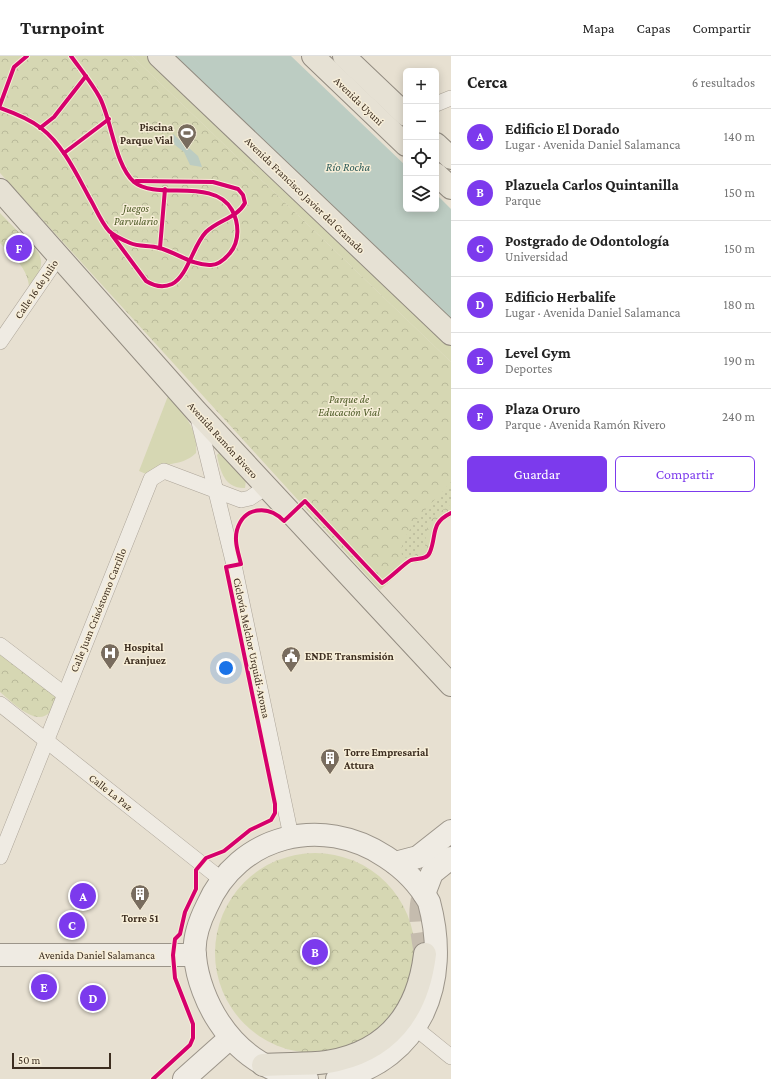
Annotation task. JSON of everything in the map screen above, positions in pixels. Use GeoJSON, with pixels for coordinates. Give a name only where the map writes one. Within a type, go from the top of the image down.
{"type":"FeatureCollection","features":[{"type":"Feature","properties":{"kind":"main road","name":"Avenida Francisco Javier del Granado"},"geometry":{"type":"LineString","coordinates":[[159,56],[451,334]]}},
{"type":"Feature","properties":{"kind":"main road","name":"Avenida Uyuni"},"geometry":{"type":"LineString","coordinates":[[312,56],[403,142]]}},
{"type":"Feature","properties":{"kind":"main road","name":"Avenida Uyuni"},"geometry":{"type":"LineString","coordinates":[[344,56],[403,112]]}},
{"type":"Feature","properties":{"kind":"main road"},"geometry":{"type":"LineString","coordinates":[[439,147],[451,158]]}},
{"type":"Feature","properties":{"kind":"main road"},"geometry":{"type":"LineString","coordinates":[[438,176],[451,188]]}},
{"type":"Feature","properties":{"kind":"main road","name":"Avenida Ramón Rivero"},"geometry":{"type":"LineString","coordinates":[[0,190],[196,412],[451,685]]}},
{"type":"Feature","properties":{"kind":"main road"},"geometry":{"type":"LineString","coordinates":[[395,863],[418,857],[451,831]]}},
{"type":"Feature","properties":{"kind":"main road"},"geometry":{"type":"LineString","coordinates":[[307,1079],[279,1072],[263,1065],[251,1057],[230,1038],[214,1015],[202,986],[195,955],[197,935],[202,915],[211,896],[222,880],[248,856],[260,848],[291,836],[313,834],[335,836],[356,841],[377,851],[395,863],[424,894],[439,924],[444,945],[445,965],[442,983],[430,1017],[404,1047],[388,1060],[345,1078]]}},
{"type":"Feature","properties":{"kind":"main road"},"geometry":{"type":"LineString","coordinates":[[424,894],[432,873],[451,858]]}},
{"type":"Feature","properties":{"kind":"main road"},"geometry":{"type":"LineString","coordinates":[[263,1065],[326,1062],[348,1057],[369,1048],[393,1029],[403,1018],[415,998],[422,976],[425,954]]}},
{"type":"Feature","properties":{"kind":"main road","name":"Avenida Daniel Salamanca"},"geometry":{"type":"LineString","coordinates":[[0,956],[195,955]]}},
{"type":"Feature","properties":{"kind":"main road"},"geometry":{"type":"LineString","coordinates":[[184,1079],[230,1038]]}},
{"type":"Feature","properties":{"kind":"street"},"geometry":{"type":"LineString","coordinates":[[439,103],[451,98]]}},
{"type":"Feature","properties":{"kind":"street","name":"Calle 16 de Julio"},"geometry":{"type":"LineString","coordinates":[[0,342],[59,256]]}},
{"type":"Feature","properties":{"kind":"street"},"geometry":{"type":"LineString","coordinates":[[196,412],[234,565],[291,836]]}},
{"type":"Feature","properties":{"kind":"street","name":"Calle Juan Crisóstomo Carrillo"},"geometry":{"type":"LineString","coordinates":[[0,857],[151,479],[164,471],[241,500],[250,498],[266,487]]}},
{"type":"Feature","properties":{"kind":"street"},"geometry":{"type":"LineString","coordinates":[[0,646],[64,694]]}},
{"type":"Feature","properties":{"kind":"street","name":"Calle La Paz"},"geometry":{"type":"LineString","coordinates":[[0,704],[222,880]]}},
{"type":"Feature","properties":{"kind":"street"},"geometry":{"type":"LineString","coordinates":[[419,1031],[451,1057]]}},
{"type":"Feature","properties":{"kind":"green space","name":"Parque de Educación Vial"},"geometry":{"type":"Polygon","coordinates":[[[0,56],[132,56],[451,362],[451,517],[444,520],[440,525],[437,531],[434,550],[428,559],[415,563],[413,561],[380,590],[0,173],[0,56]]]}},
{"type":"Feature","properties":{"kind":"green space"},"geometry":{"type":"Polygon","coordinates":[[[132,56],[150,56],[451,342],[451,362],[132,56]]]}},
{"type":"Feature","properties":{"kind":"green space"},"geometry":{"type":"Polygon","coordinates":[[[0,213],[38,252],[40,257],[40,270],[29,286],[28,279],[22,268],[0,243],[0,213]]]}},
{"type":"Feature","properties":{"kind":"green space"},"geometry":{"type":"Polygon","coordinates":[[[168,396],[189,422],[195,436],[196,453],[184,461],[153,469],[146,474],[139,471],[168,396]]]}},
{"type":"Feature","properties":{"kind":"green space"},"geometry":{"type":"Polygon","coordinates":[[[219,453],[222,454],[246,480],[245,488],[233,486],[225,478],[218,461],[217,455],[219,453]]]}},
{"type":"Feature","properties":{"kind":"green space"},"geometry":{"type":"Polygon","coordinates":[[[451,482],[451,504],[431,520],[427,530],[425,546],[412,557],[403,558],[402,549],[404,540],[410,529],[418,518],[451,482]]]}},
{"type":"Feature","properties":{"kind":"green space"},"geometry":{"type":"Polygon","coordinates":[[[0,651],[58,695],[50,712],[44,716],[38,717],[31,715],[17,707],[0,692],[0,651]]]}},
{"type":"Feature","properties":{"kind":"green space"},"geometry":{"type":"Polygon","coordinates":[[[305,853],[325,853],[353,860],[371,870],[386,882],[398,897],[408,915],[415,943],[415,963],[408,991],[398,1009],[386,1024],[371,1036],[353,1046],[325,1053],[305,1053],[277,1046],[259,1036],[238,1017],[222,991],[219,982],[215,963],[215,943],[222,915],[232,897],[251,876],[277,860],[286,857],[305,853]]]}},
{"type":"Feature","properties":{"kind":"water","name":"Río Rocha"},"geometry":{"type":"Polygon","coordinates":[[[173,56],[291,56],[403,163],[403,212],[439,212],[439,197],[451,209],[451,322],[173,56]]]}},
{"type":"Feature","properties":{"kind":"water","name":"Piscina Parque Vial"},"geometry":{"type":"Polygon","coordinates":[[[173,134],[198,156],[202,167],[190,165],[184,152],[171,142],[173,134]]]}},
{"type":"Feature","properties":{"kind":"water"},"geometry":{"type":"Polygon","coordinates":[[[316,941],[325,945],[329,954],[325,963],[316,967],[307,963],[303,954],[307,945],[316,941]]]}},
{"type":"Feature","properties":{"kind":"tunnel"},"geometry":{"type":"LineString","coordinates":[[425,954],[420,910],[421,901],[427,884]]}},
{"type":"Feature","properties":{"kind":"cycle path"},"geometry":{"type":"LineString","coordinates":[[0,105],[14,67],[27,56]]}},
{"type":"Feature","properties":{"kind":"cycle path"},"geometry":{"type":"LineString","coordinates":[[0,108],[21,116],[41,128],[49,135],[74,169],[103,223],[113,235],[133,244],[159,248],[204,265],[217,264],[222,261],[233,248],[237,238],[237,226],[232,210],[224,200],[212,194],[156,190],[144,187],[134,182],[122,165],[100,98],[71,56]]}},
{"type":"Feature","properties":{"kind":"cycle path"},"geometry":{"type":"LineString","coordinates":[[40,128],[54,117],[86,76]]}},
{"type":"Feature","properties":{"kind":"cycle path"},"geometry":{"type":"LineString","coordinates":[[64,153],[109,119]]}},
{"type":"Feature","properties":{"kind":"cycle path"},"geometry":{"type":"LineString","coordinates":[[112,235],[146,281],[159,286],[165,286],[178,280],[197,244],[206,232],[232,216],[242,208],[245,203],[243,195],[238,189],[213,182],[136,181]]}},
{"type":"Feature","properties":{"kind":"cycle path"},"geometry":{"type":"LineString","coordinates":[[160,248],[165,189]]}},
{"type":"Feature","properties":{"kind":"cycle path","name":"Ciclovía Melchor Urquidi-Aroma"},"geometry":{"type":"LineString","coordinates":[[153,1079],[190,1045],[193,1038],[193,1024],[175,978],[173,955],[175,939],[180,934],[185,912],[196,889],[196,870],[206,858],[224,851],[250,830],[271,820],[275,813],[275,804],[226,567],[241,564],[236,538],[240,522],[245,516],[258,510],[271,512],[284,521],[305,501],[382,583],[409,561],[425,558],[429,555],[437,525],[444,517],[451,513]]}},
{"type":"Feature","properties":{"kind":"place","name":"Piscina Parque Vial"},"geometry":{"type":"Point","coordinates":[187,150]}},
{"type":"Feature","properties":{"kind":"place","name":"Plaza Oruro"},"geometry":{"type":"Point","coordinates":[19,248]}},
{"type":"Feature","properties":{"kind":"place","name":"Hospital Aranjuez"},"geometry":{"type":"Point","coordinates":[110,670]}},
{"type":"Feature","properties":{"kind":"place","name":"ENDE Transmisión"},"geometry":{"type":"Point","coordinates":[291,673]}},
{"type":"Feature","properties":{"kind":"place","name":"Torre Empresarial Attura"},"geometry":{"type":"Point","coordinates":[330,775]}},
{"type":"Feature","properties":{"kind":"place","name":"Edificio El Dorado"},"geometry":{"type":"Point","coordinates":[83,896]}},
{"type":"Feature","properties":{"kind":"place","name":"Torre 51"},"geometry":{"type":"Point","coordinates":[140,911]}},
{"type":"Feature","properties":{"kind":"place","name":"Postgrado de Odontología"},"geometry":{"type":"Point","coordinates":[72,925]}},
{"type":"Feature","properties":{"kind":"place","name":"Plazuela Carlos Quintanilla"},"geometry":{"type":"Point","coordinates":[315,952]}},
{"type":"Feature","properties":{"kind":"place","name":"Level Gym"},"geometry":{"type":"Point","coordinates":[44,987]}},
{"type":"Feature","properties":{"kind":"place","name":"Edificio Herbalife"},"geometry":{"type":"Point","coordinates":[93,998]}},
{"type":"Feature","properties":{"kind":"park label","name":"Juegos Parvulario"},"geometry":{"type":"Point","coordinates":[136,214]}}]}
